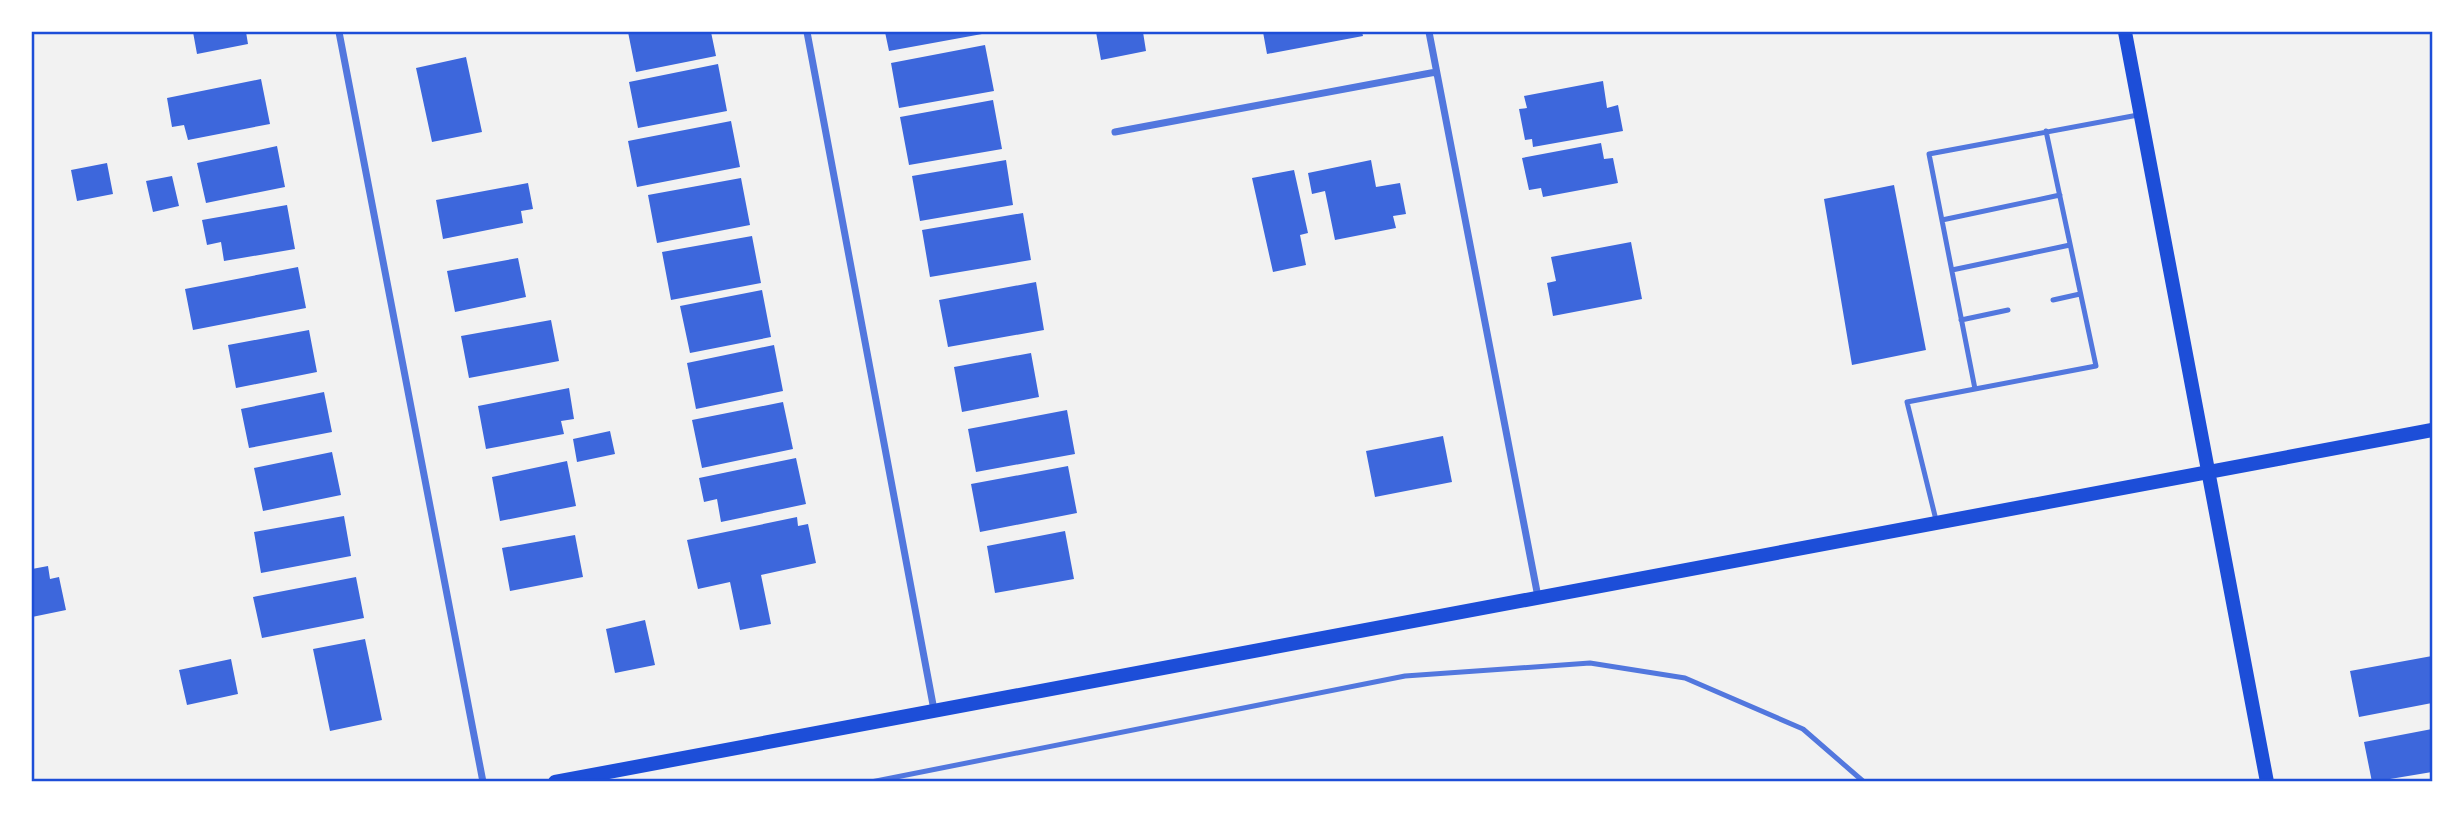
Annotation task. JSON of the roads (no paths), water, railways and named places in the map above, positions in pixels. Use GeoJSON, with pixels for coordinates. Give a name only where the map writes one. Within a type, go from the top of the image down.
{"type":"FeatureCollection","features":[{"type":"Feature","properties":{"kind":"main road"},"geometry":{"type":"LineString","coordinates":[[2125,32],[2267,782]]}},
{"type":"Feature","properties":{"kind":"main road"},"geometry":{"type":"LineString","coordinates":[[555,782],[2432,430]]}},
{"type":"Feature","properties":{"kind":"street"},"geometry":{"type":"LineString","coordinates":[[339,32],[482,782]]}},
{"type":"Feature","properties":{"kind":"street"},"geometry":{"type":"LineString","coordinates":[[807,32],[934,710]]}},
{"type":"Feature","properties":{"kind":"street"},"geometry":{"type":"LineString","coordinates":[[1429,32],[1538,598]]}},
{"type":"Feature","properties":{"kind":"street"},"geometry":{"type":"LineString","coordinates":[[1115,132],[1436,72]]}},
{"type":"Feature","properties":{"kind":"lane"},"geometry":{"type":"LineString","coordinates":[[1975,389],[1929,154],[2141,114]]}},
{"type":"Feature","properties":{"kind":"lane"},"geometry":{"type":"LineString","coordinates":[[1937,523],[1906,402],[2096,366],[2046,131]]}},
{"type":"Feature","properties":{"kind":"lane"},"geometry":{"type":"LineString","coordinates":[[1942,220],[2060,195]]}},
{"type":"Feature","properties":{"kind":"lane"},"geometry":{"type":"LineString","coordinates":[[1952,270],[2070,245]]}},
{"type":"Feature","properties":{"kind":"lane"},"geometry":{"type":"LineString","coordinates":[[2053,300],[2080,294]]}},
{"type":"Feature","properties":{"kind":"lane"},"geometry":{"type":"LineString","coordinates":[[1961,320],[2008,310]]}},
{"type":"Feature","properties":{"kind":"lane"},"geometry":{"type":"LineString","coordinates":[[871,782],[1405,676],[1590,663],[1685,678],[1791,723],[1803,729],[1864,782]]}}]}
